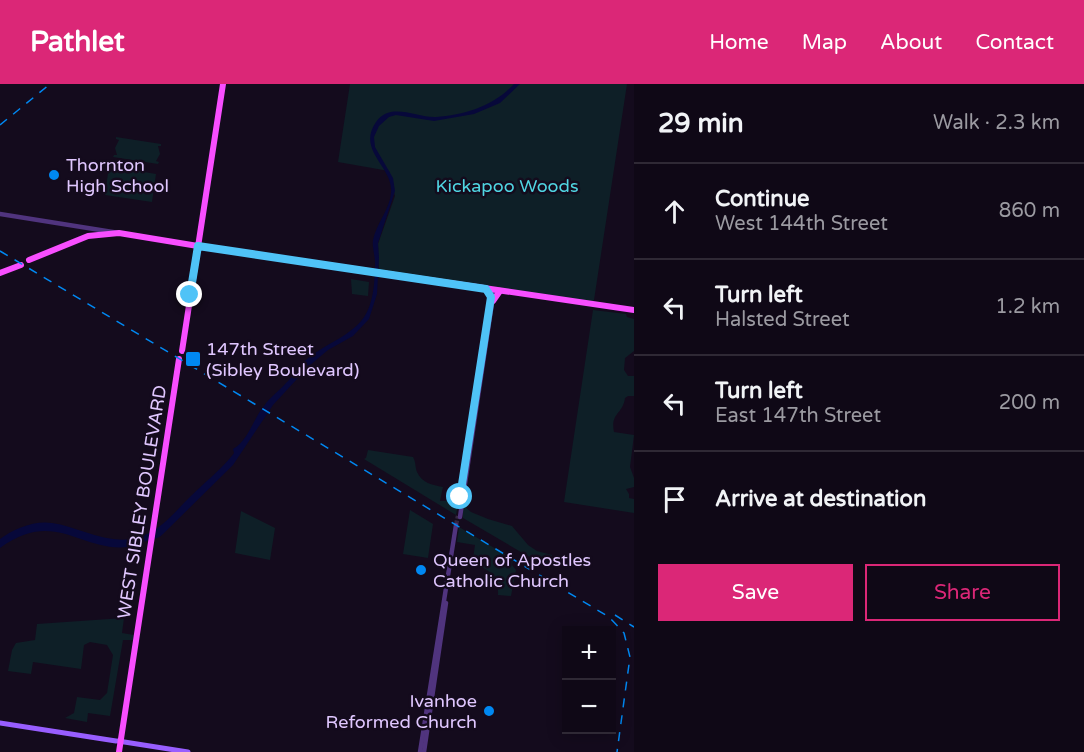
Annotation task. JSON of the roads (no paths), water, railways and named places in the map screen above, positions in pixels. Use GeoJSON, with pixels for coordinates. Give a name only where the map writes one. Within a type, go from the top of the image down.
{"type":"FeatureCollection","features":[{"type":"Feature","properties":{"kind":"main road"},"geometry":{"type":"LineString","coordinates":[[181,348],[223,84]]}},
{"type":"Feature","properties":{"kind":"main road"},"geometry":{"type":"LineString","coordinates":[[31,260],[83,238],[101,233],[119,233],[486,289],[495,295],[634,311]]}},
{"type":"Feature","properties":{"kind":"main road"},"geometry":{"type":"LineString","coordinates":[[0,273],[18,265]]}},
{"type":"Feature","properties":{"kind":"main road","name":"WEST SIBLEY BOULEVARD"},"geometry":{"type":"LineString","coordinates":[[118,752],[118,740],[179,362]]}},
{"type":"Feature","properties":{"kind":"main road"},"geometry":{"type":"LineString","coordinates":[[0,723],[188,752]]}},
{"type":"Feature","properties":{"kind":"street"},"geometry":{"type":"LineString","coordinates":[[0,214],[119,233]]}},
{"type":"Feature","properties":{"kind":"street"},"geometry":{"type":"LineString","coordinates":[[92,229],[101,233]]}},
{"type":"Feature","properties":{"kind":"street"},"geometry":{"type":"LineString","coordinates":[[459,516],[495,295]]}},
{"type":"Feature","properties":{"kind":"street"},"geometry":{"type":"LineString","coordinates":[[422,752],[457,526]]}},
{"type":"Feature","properties":{"kind":"tunnel"},"geometry":{"type":"LineString","coordinates":[[456,525],[458,516]]}},
{"type":"Feature","properties":{"kind":"railway"},"geometry":{"type":"LineString","coordinates":[[0,125],[50,84]]}},
{"type":"Feature","properties":{"kind":"railway"},"geometry":{"type":"LineString","coordinates":[[0,251],[609,617],[624,633],[630,657],[617,752]]}},
{"type":"Feature","properties":{"kind":"railway"},"geometry":{"type":"LineString","coordinates":[[615,615],[634,627]]}},
{"type":"Feature","properties":{"kind":"place","name":"Thornton High School"},"geometry":{"type":"Point","coordinates":[54,175]}},
{"type":"Feature","properties":{"kind":"place","name":"147th Street (Sibley Boulevard)"},"geometry":{"type":"Point","coordinates":[193,359]}},
{"type":"Feature","properties":{"kind":"place","name":"Queen of Apostles Catholic Church"},"geometry":{"type":"Point","coordinates":[421,570]}},
{"type":"Feature","properties":{"kind":"place","name":"Ivanhoe Reformed Church"},"geometry":{"type":"Point","coordinates":[489,711]}},
{"type":"Feature","properties":{"kind":"park label","name":"Kickapoo Woods"},"geometry":{"type":"Point","coordinates":[507,186]}}]}
